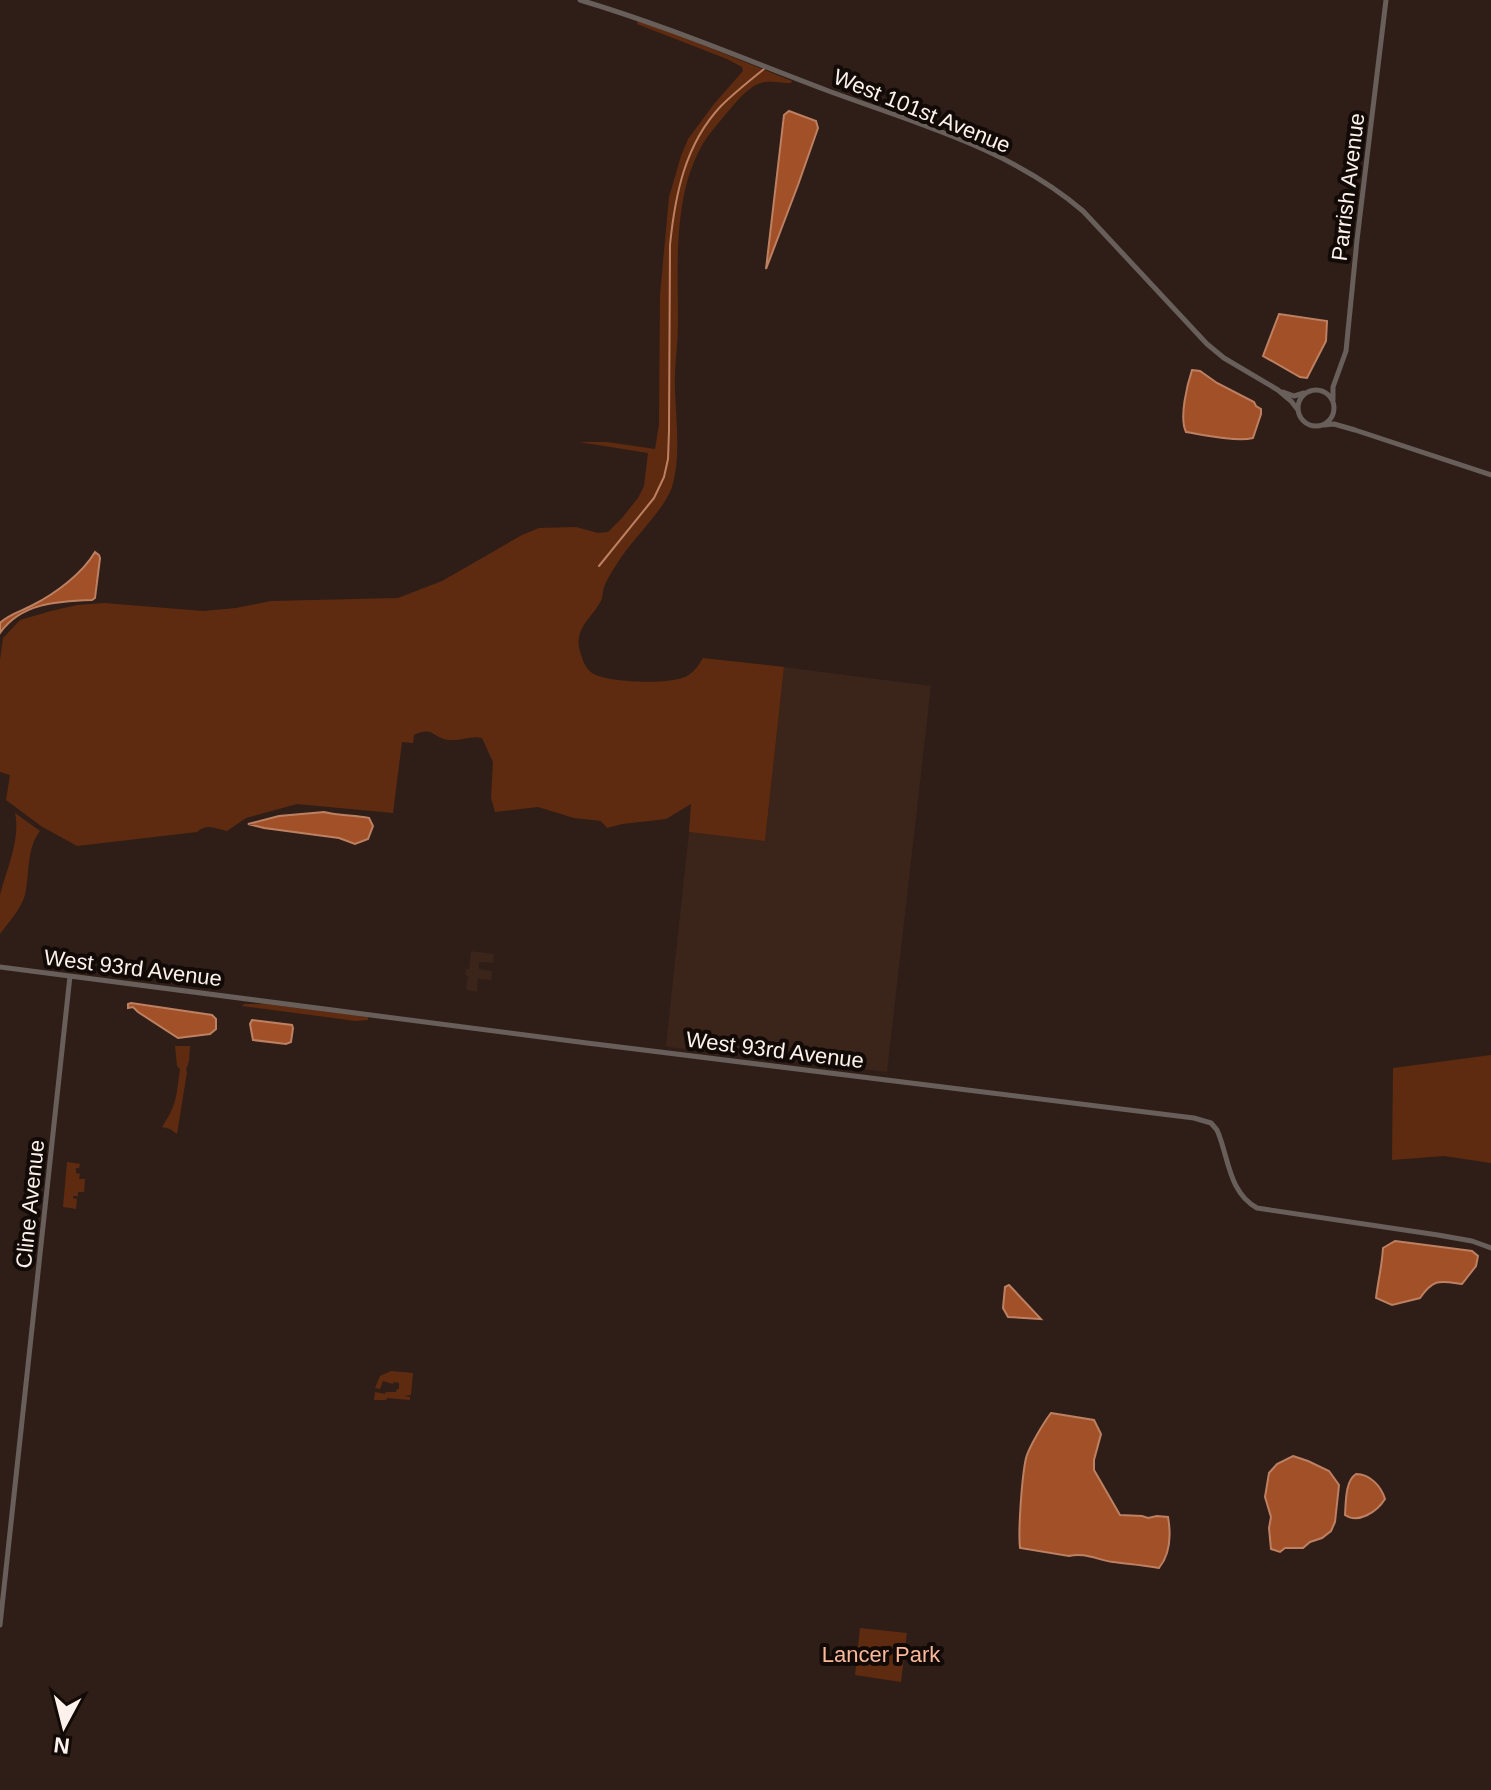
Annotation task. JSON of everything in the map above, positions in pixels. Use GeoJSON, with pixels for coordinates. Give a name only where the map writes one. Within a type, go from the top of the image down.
{"type":"FeatureCollection","features":[{"type":"Feature","properties":{"kind":"street","name":"West 101st Avenue"},"geometry":{"type":"LineString","coordinates":[[580,0],[662,26],[944,133],[988,151],[1029,173],[1083,211],[1211,349],[1278,390],[1298,410]]}},
{"type":"Feature","properties":{"kind":"street","name":"Parrish Avenue"},"geometry":{"type":"LineString","coordinates":[[1335,409],[1332,390],[1347,344],[1386,0]]}},
{"type":"Feature","properties":{"kind":"street"},"geometry":{"type":"LineString","coordinates":[[1337,376],[1327,386],[1307,392],[1300,399],[1298,410],[1306,424],[1315,427],[1334,424],[1491,475]]}},
{"type":"Feature","properties":{"kind":"street","name":"West 101st Avenue"},"geometry":{"type":"LineString","coordinates":[[1278,390],[1294,396],[1307,392]]}},
{"type":"Feature","properties":{"kind":"street"},"geometry":{"type":"LineString","coordinates":[[1315,390],[1324,392],[1333,400]]}},
{"type":"Feature","properties":{"kind":"street"},"geometry":{"type":"LineString","coordinates":[[1324,425],[1331,420],[1335,409]]}},
{"type":"Feature","properties":{"kind":"street"},"geometry":{"type":"LineString","coordinates":[[1335,409],[1339,419],[1355,430]]}},
{"type":"Feature","properties":{"kind":"street","name":"West 93rd Avenue"},"geometry":{"type":"LineString","coordinates":[[0,967],[1194,1118],[1211,1123],[1217,1130],[1237,1190],[1247,1203],[1257,1208],[1470,1241],[1491,1248]]}},
{"type":"Feature","properties":{"kind":"street","name":"Cline Avenue"},"geometry":{"type":"LineString","coordinates":[[0,1625],[70,976]]}},
{"type":"Feature","properties":{"kind":"shaded area"},"geometry":{"type":"Polygon","coordinates":[[[789,111],[816,121],[818,128],[766,269],[784,115],[789,111]]]}},
{"type":"Feature","properties":{"kind":"shaded area"},"geometry":{"type":"Polygon","coordinates":[[[1279,314],[1327,321],[1326,341],[1307,378],[1263,356],[1279,314]]]}},
{"type":"Feature","properties":{"kind":"shaded area"},"geometry":{"type":"Polygon","coordinates":[[[1192,370],[1200,371],[1261,409],[1253,438],[1230,439],[1186,432],[1184,410],[1192,370]]]}},
{"type":"Feature","properties":{"kind":"shaded area"},"geometry":{"type":"Polygon","coordinates":[[[95,552],[100,558],[95,598],[53,603],[29,610],[18,615],[0,633],[0,623],[59,589],[83,568],[95,552]]]}},
{"type":"Feature","properties":{"kind":"shaded area"},"geometry":{"type":"Polygon","coordinates":[[[784,667],[931,686],[887,1072],[666,1045],[689,832],[765,841],[784,667]]]}},
{"type":"Feature","properties":{"kind":"shaded area"},"geometry":{"type":"Polygon","coordinates":[[[324,812],[369,818],[373,826],[368,839],[355,844],[339,838],[248,824],[279,816],[324,812]]]}},
{"type":"Feature","properties":{"kind":"shaded area"},"geometry":{"type":"Polygon","coordinates":[[[471,951],[494,954],[493,963],[479,962],[479,969],[492,971],[491,980],[478,979],[477,992],[466,990],[468,976],[465,975],[466,969],[469,969],[471,951]]]}},
{"type":"Feature","properties":{"kind":"shaded area"},"geometry":{"type":"Polygon","coordinates":[[[131,1003],[212,1015],[216,1019],[216,1029],[210,1034],[178,1038],[133,1007],[128,1008],[131,1003]]]}},
{"type":"Feature","properties":{"kind":"shaded area"},"geometry":{"type":"Polygon","coordinates":[[[252,1020],[292,1025],[291,1042],[253,1040],[252,1020]]]}},
{"type":"Feature","properties":{"kind":"shaded area"},"geometry":{"type":"Polygon","coordinates":[[[1395,1241],[1472,1251],[1478,1256],[1476,1266],[1462,1284],[1438,1282],[1420,1298],[1392,1305],[1376,1298],[1383,1248],[1395,1241]]]}},
{"type":"Feature","properties":{"kind":"shaded area"},"geometry":{"type":"Polygon","coordinates":[[[1009,1285],[1041,1319],[1008,1317],[1003,1308],[1005,1287],[1009,1285]]]}},
{"type":"Feature","properties":{"kind":"shaded area"},"geometry":{"type":"Polygon","coordinates":[[[1051,1413],[1094,1420],[1101,1434],[1094,1470],[1120,1515],[1168,1517],[1169,1543],[1159,1568],[1020,1548],[1026,1458],[1051,1413]]]}},
{"type":"Feature","properties":{"kind":"shaded area"},"geometry":{"type":"Polygon","coordinates":[[[1293,1456],[1329,1471],[1339,1485],[1335,1522],[1331,1531],[1322,1538],[1303,1548],[1285,1548],[1280,1552],[1271,1549],[1271,1517],[1265,1497],[1269,1473],[1277,1464],[1293,1456]]]}},
{"type":"Feature","properties":{"kind":"shaded area"},"geometry":{"type":"Polygon","coordinates":[[[1356,1474],[1374,1482],[1385,1499],[1372,1512],[1356,1518],[1345,1515],[1348,1487],[1356,1474]]]}},
{"type":"Feature","properties":{"kind":"green space"},"geometry":{"type":"Polygon","coordinates":[[[638,21],[792,81],[764,82],[746,92],[708,136],[691,169],[679,234],[675,475],[663,504],[610,575],[600,602],[582,629],[579,647],[585,665],[592,673],[625,681],[679,679],[692,672],[703,658],[784,667],[765,841],[689,832],[691,804],[666,819],[607,828],[601,821],[574,818],[538,807],[495,812],[491,798],[493,762],[482,738],[450,740],[430,732],[414,735],[413,743],[402,742],[393,813],[297,804],[246,818],[227,831],[207,827],[197,832],[77,846],[41,826],[6,800],[10,775],[0,772],[0,660],[3,638],[20,620],[77,605],[104,603],[203,611],[271,601],[398,598],[442,581],[539,528],[576,527],[598,533],[608,532],[622,518],[644,486],[648,453],[579,442],[607,442],[655,449],[659,425],[660,295],[669,197],[688,139],[743,71],[742,67],[727,59],[637,24],[638,21]]]}},
{"type":"Feature","properties":{"kind":"green space"},"geometry":{"type":"Polygon","coordinates":[[[15,813],[40,831],[30,854],[23,900],[0,934],[0,895],[16,834],[15,813]]]}},
{"type":"Feature","properties":{"kind":"green space"},"geometry":{"type":"Polygon","coordinates":[[[242,1006],[368,1017],[368,1020],[242,1006]]]}},
{"type":"Feature","properties":{"kind":"green space"},"geometry":{"type":"Polygon","coordinates":[[[175,1046],[190,1046],[177,1134],[162,1127],[177,1092],[180,1069],[175,1046]]]}},
{"type":"Feature","properties":{"kind":"green space"},"geometry":{"type":"Polygon","coordinates":[[[1491,1055],[1491,1163],[1444,1156],[1392,1160],[1393,1068],[1491,1055]]]}},
{"type":"Feature","properties":{"kind":"green space"},"geometry":{"type":"Polygon","coordinates":[[[67,1162],[80,1164],[76,1173],[80,1174],[79,1179],[85,1179],[84,1192],[73,1196],[77,1199],[76,1209],[63,1207],[67,1162]]]}},
{"type":"Feature","properties":{"kind":"green space"},"geometry":{"type":"Polygon","coordinates":[[[391,1371],[413,1373],[411,1395],[404,1396],[410,1397],[410,1400],[374,1400],[375,1392],[385,1394],[399,1389],[399,1383],[383,1381],[380,1389],[375,1388],[380,1376],[391,1371]]]}},
{"type":"Feature","properties":{"kind":"green space","name":"Lancer Park"},"geometry":{"type":"Polygon","coordinates":[[[860,1628],[907,1633],[901,1682],[855,1675],[860,1628]]]}},
{"type":"Feature","properties":{"kind":"waterway"},"geometry":{"type":"LineString","coordinates":[[599,566],[654,498],[668,459],[670,245],[684,171],[690,153],[709,121],[726,101],[764,69]]}}]}
